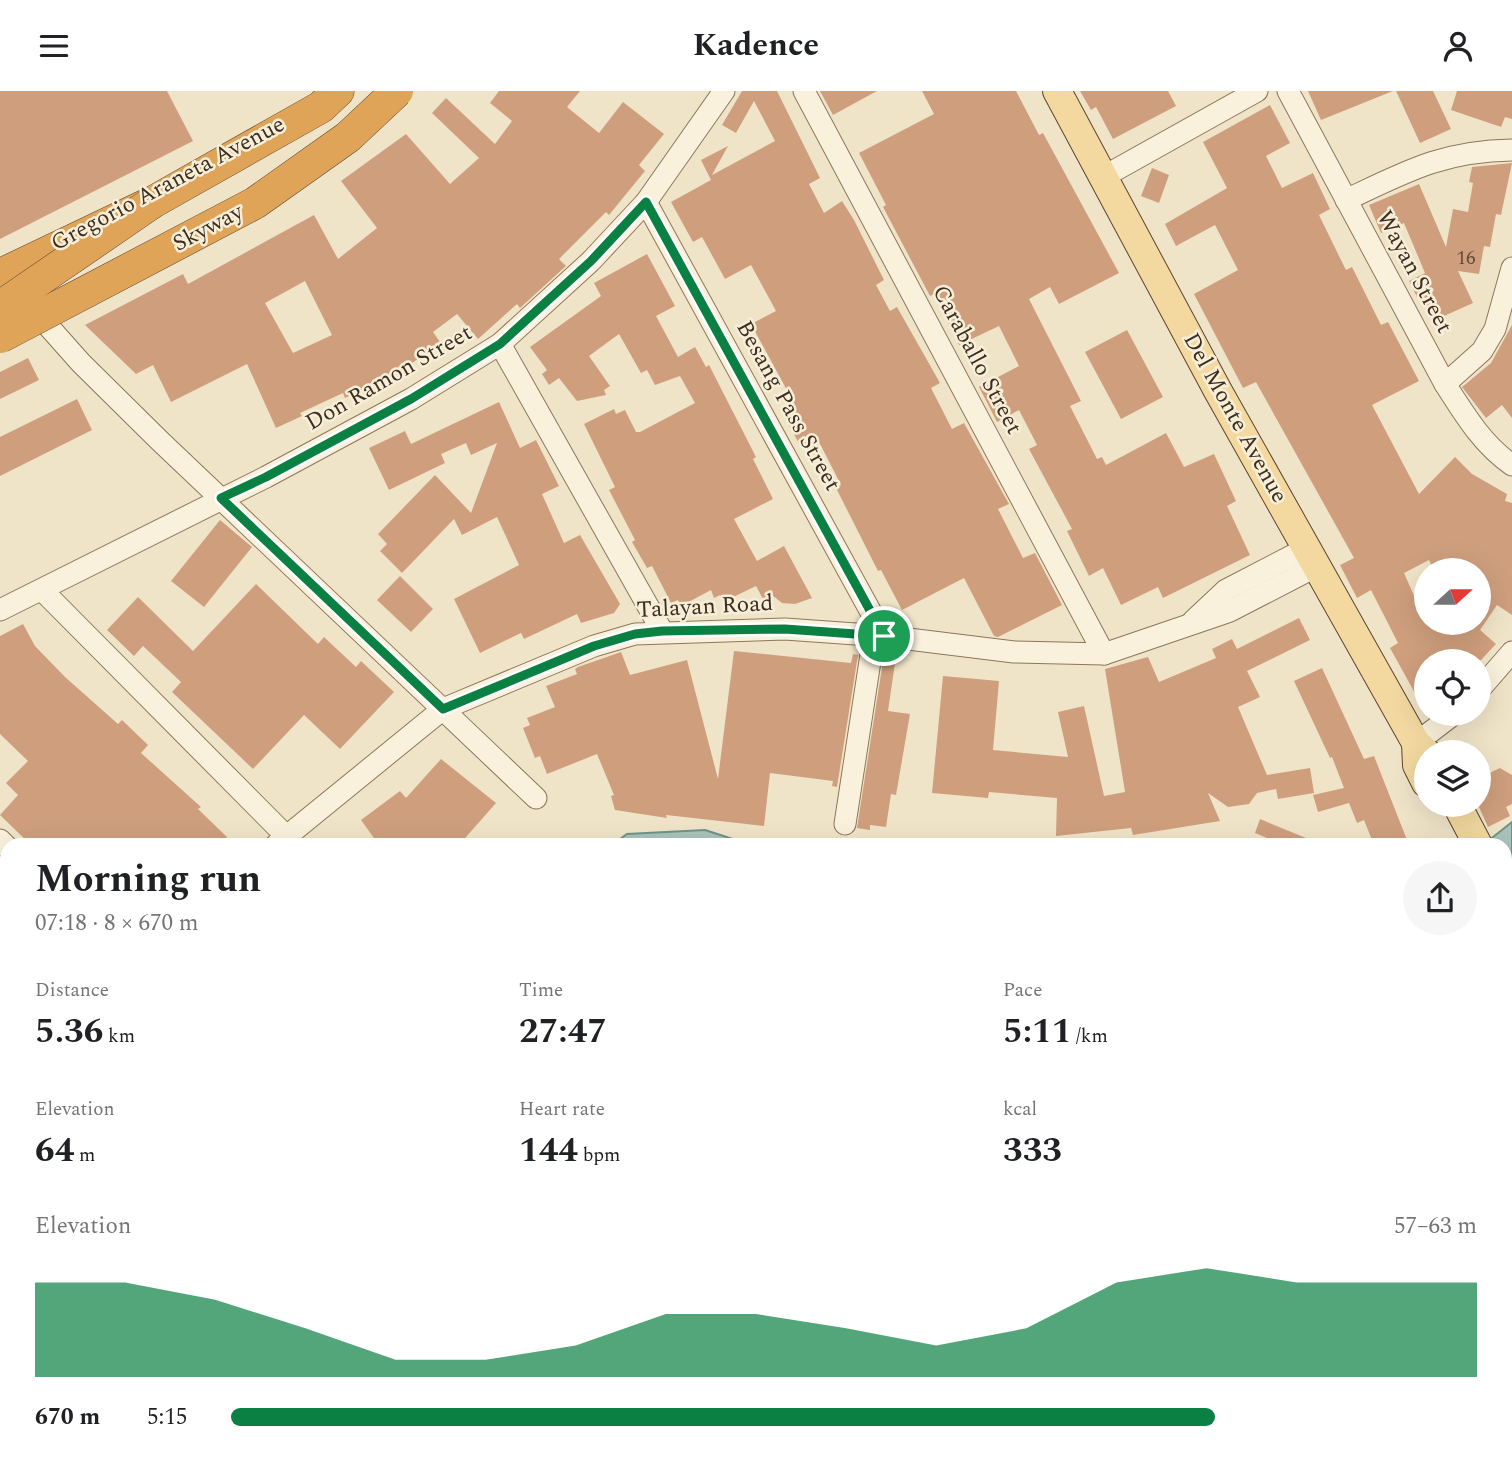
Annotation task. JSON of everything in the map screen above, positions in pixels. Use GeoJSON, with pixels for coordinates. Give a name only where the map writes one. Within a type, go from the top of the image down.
{"type":"FeatureCollection","features":[{"type":"Feature","properties":{"kind":"highway"},"geometry":{"type":"LineString","coordinates":[[1,284],[321,107],[336,91]]}},
{"type":"Feature","properties":{"kind":"highway","name":"Skyway"},"geometry":{"type":"LineString","coordinates":[[0,339],[255,203],[348,137],[397,91]]}},
{"type":"Feature","properties":{"kind":"main road","name":"Gregorio Araneta Avenue"},"geometry":{"type":"LineString","coordinates":[[1,284],[242,149],[336,91]]}},
{"type":"Feature","properties":{"kind":"main road"},"geometry":{"type":"LineString","coordinates":[[0,339],[38,314],[255,208],[340,149],[403,91]]}},
{"type":"Feature","properties":{"kind":"main road","name":"Del Monte Avenue"},"geometry":{"type":"LineString","coordinates":[[1057,91],[1312,557],[1416,740]]}},
{"type":"Feature","properties":{"kind":"main road"},"geometry":{"type":"LineString","coordinates":[[1449,817],[1463,832]]}},
{"type":"Feature","properties":{"kind":"street","name":"Don Ramon Street"},"geometry":{"type":"LineString","coordinates":[[0,610],[43,591],[266,477],[411,399],[500,344],[591,261],[646,202],[724,91]]}},
{"type":"Feature","properties":{"kind":"street","name":"Caraballo Street"},"geometry":{"type":"LineString","coordinates":[[804,91],[1104,654]]}},
{"type":"Feature","properties":{"kind":"street"},"geometry":{"type":"LineString","coordinates":[[1103,177],[1257,91]]}},
{"type":"Feature","properties":{"kind":"street","name":"Wayan Street"},"geometry":{"type":"LineString","coordinates":[[1288,91],[1445,384],[1473,428],[1495,453],[1512,465]]}},
{"type":"Feature","properties":{"kind":"street"},"geometry":{"type":"LineString","coordinates":[[1346,199],[1410,169],[1452,155],[1512,150]]}},
{"type":"Feature","properties":{"kind":"street","name":"Besang Pass Street"},"geometry":{"type":"LineString","coordinates":[[646,202],[879,635]]}},
{"type":"Feature","properties":{"kind":"street"},"geometry":{"type":"LineString","coordinates":[[1445,384],[1482,351],[1489,340],[1495,329],[1512,268]]}},
{"type":"Feature","properties":{"kind":"street"},"geometry":{"type":"LineString","coordinates":[[1,284],[38,314],[80,363],[536,798]]}},
{"type":"Feature","properties":{"kind":"street"},"geometry":{"type":"LineString","coordinates":[[500,344],[662,631]]}},
{"type":"Feature","properties":{"kind":"street","name":"Talayan Road"},"geometry":{"type":"LineString","coordinates":[[283,838],[443,709],[594,646],[635,634],[785,629],[879,635],[1014,652],[1104,654],[1238,607],[1312,557]]}},
{"type":"Feature","properties":{"kind":"street"},"geometry":{"type":"LineString","coordinates":[[43,591],[279,838]]}},
{"type":"Feature","properties":{"kind":"street"},"geometry":{"type":"LineString","coordinates":[[845,824],[879,635]]}},
{"type":"Feature","properties":{"kind":"street"},"geometry":{"type":"LineString","coordinates":[[1491,676],[1512,652]]}},
{"type":"Feature","properties":{"kind":"street"},"geometry":{"type":"LineString","coordinates":[[1429,740],[1442,726]]}},
{"type":"Feature","properties":{"kind":"water"},"geometry":{"type":"Polygon","coordinates":[[[1512,822],[1512,838],[1492,838],[1512,822]]]}},
{"type":"Feature","properties":{"kind":"water"},"geometry":{"type":"Polygon","coordinates":[[[705,830],[730,838],[622,838],[627,834],[705,830]]]}},
{"type":"Feature","properties":{"kind":"building"},"geometry":{"type":"Polygon","coordinates":[[[0,91],[167,91],[193,141],[0,239],[0,91]]]}},
{"type":"Feature","properties":{"kind":"building"},"geometry":{"type":"Polygon","coordinates":[[[499,91],[580,91],[567,107],[599,133],[623,102],[664,134],[639,165],[645,171],[609,215],[606,212],[559,259],[566,266],[520,308],[517,304],[478,339],[457,314],[433,332],[440,342],[407,367],[345,398],[343,393],[300,413],[302,416],[276,428],[247,364],[171,402],[153,365],[136,374],[85,325],[183,274],[188,284],[314,215],[338,259],[377,228],[341,181],[406,134],[450,184],[479,158],[432,113],[446,98],[495,144],[512,121],[490,103],[499,91]],[[305,281],[265,303],[293,353],[332,335],[305,281]]]}},
{"type":"Feature","properties":{"kind":"building"},"geometry":{"type":"Polygon","coordinates":[[[742,91],[777,91],[820,178],[809,184],[824,213],[842,201],[854,220],[884,280],[876,285],[890,311],[897,307],[940,383],[931,388],[952,429],[964,423],[1009,504],[998,509],[1023,558],[1035,553],[1062,605],[998,637],[994,636],[964,578],[902,610],[881,570],[878,571],[836,488],[841,485],[818,440],[802,449],[782,412],[795,405],[751,324],[776,311],[751,265],[725,279],[702,237],[693,242],[671,202],[711,180],[701,160],[728,146],[712,175],[775,141],[754,101],[736,133],[722,125],[742,91]]]}},
{"type":"Feature","properties":{"kind":"building"},"geometry":{"type":"Polygon","coordinates":[[[820,91],[877,91],[833,115],[820,91]]]}},
{"type":"Feature","properties":{"kind":"building"},"geometry":{"type":"Polygon","coordinates":[[[922,91],[1016,91],[1039,135],[1043,133],[1119,273],[1059,304],[1050,287],[1029,299],[1081,401],[1070,406],[1097,459],[1102,457],[1106,465],[1166,433],[1184,467],[1214,454],[1236,501],[1227,506],[1250,555],[1163,598],[1158,587],[1121,605],[1103,568],[1089,576],[1067,531],[1072,529],[1029,449],[1037,445],[1019,410],[997,422],[979,387],[1019,366],[999,326],[959,345],[934,294],[930,296],[883,207],[886,205],[859,153],[934,114],[922,91]]]}},
{"type":"Feature","properties":{"kind":"building"},"geometry":{"type":"Polygon","coordinates":[[[1080,91],[1168,91],[1176,106],[1113,139],[1096,107],[1091,110],[1080,91]]]}},
{"type":"Feature","properties":{"kind":"building"},"geometry":{"type":"Polygon","coordinates":[[[1308,91],[1393,91],[1321,120],[1308,91]]]}},
{"type":"Feature","properties":{"kind":"building"},"geometry":{"type":"Polygon","coordinates":[[[1396,91],[1433,91],[1451,129],[1420,143],[1396,91]]]}},
{"type":"Feature","properties":{"kind":"building"},"geometry":{"type":"Polygon","coordinates":[[[1457,91],[1512,91],[1512,119],[1505,117],[1501,127],[1451,110],[1457,91]]]}},
{"type":"Feature","properties":{"kind":"building"},"geometry":{"type":"Polygon","coordinates":[[[1270,105],[1290,143],[1266,156],[1282,188],[1313,173],[1330,209],[1319,215],[1346,270],[1352,267],[1381,325],[1388,322],[1419,381],[1372,405],[1419,494],[1455,457],[1472,474],[1507,494],[1505,501],[1512,503],[1512,615],[1497,605],[1491,614],[1491,558],[1414,558],[1414,568],[1404,573],[1414,596],[1414,635],[1486,635],[1496,644],[1491,649],[1414,649],[1414,691],[1390,648],[1398,643],[1371,590],[1357,598],[1340,565],[1354,558],[1256,382],[1243,388],[1194,294],[1238,270],[1215,225],[1176,246],[1165,224],[1227,188],[1203,142],[1270,105]]]}},
{"type":"Feature","properties":{"kind":"building"},"geometry":{"type":"Polygon","coordinates":[[[1512,163],[1501,215],[1496,214],[1490,247],[1484,246],[1479,274],[1458,271],[1473,303],[1433,321],[1421,295],[1417,297],[1409,281],[1425,273],[1404,223],[1381,233],[1369,205],[1419,184],[1446,247],[1453,209],[1468,212],[1473,183],[1469,182],[1472,167],[1512,163]]]}},
{"type":"Feature","properties":{"kind":"building"},"geometry":{"type":"Polygon","coordinates":[[[1152,168],[1169,175],[1159,203],[1141,196],[1152,168]]]}},
{"type":"Feature","properties":{"kind":"building"},"geometry":{"type":"Polygon","coordinates":[[[647,254],[675,306],[656,316],[678,357],[695,347],[706,367],[709,365],[756,457],[753,459],[773,499],[734,519],[757,561],[784,546],[812,598],[795,604],[782,603],[772,595],[763,599],[756,586],[723,602],[720,595],[714,598],[711,590],[681,606],[678,600],[671,603],[652,566],[647,568],[632,542],[635,540],[609,490],[615,487],[584,424],[614,409],[616,414],[625,410],[636,432],[640,432],[695,403],[680,376],[655,385],[647,370],[641,373],[619,334],[589,356],[610,386],[604,390],[606,395],[577,401],[559,378],[549,385],[542,374],[547,370],[530,347],[601,296],[594,283],[647,254]]]}},
{"type":"Feature","properties":{"kind":"building"},"geometry":{"type":"Polygon","coordinates":[[[1512,325],[1512,418],[1502,405],[1486,418],[1462,387],[1491,363],[1512,325]]]}},
{"type":"Feature","properties":{"kind":"building"},"geometry":{"type":"Polygon","coordinates":[[[1127,330],[1163,397],[1121,419],[1085,352],[1127,330]]]}},
{"type":"Feature","properties":{"kind":"building"},"geometry":{"type":"Polygon","coordinates":[[[28,358],[39,380],[0,399],[0,372],[28,358]]]}},
{"type":"Feature","properties":{"kind":"building"},"geometry":{"type":"Polygon","coordinates":[[[77,399],[92,430],[0,476],[0,437],[77,399]]]}},
{"type":"Feature","properties":{"kind":"building"},"geometry":{"type":"Polygon","coordinates":[[[499,402],[520,448],[536,440],[559,486],[542,494],[564,543],[580,535],[620,604],[614,613],[581,623],[577,614],[524,639],[521,633],[480,653],[454,599],[519,565],[497,517],[462,535],[454,519],[402,573],[380,551],[387,544],[378,534],[435,475],[471,513],[497,443],[471,455],[466,443],[441,454],[445,463],[389,490],[369,448],[405,431],[411,444],[499,402]]]}},
{"type":"Feature","properties":{"kind":"building"},"geometry":{"type":"Polygon","coordinates":[[[220,520],[252,547],[204,607],[171,581],[220,520]]]}},
{"type":"Feature","properties":{"kind":"building"},"geometry":{"type":"Polygon","coordinates":[[[400,576],[433,609],[411,632],[377,600],[400,576]]]}},
{"type":"Feature","properties":{"kind":"building"},"geometry":{"type":"Polygon","coordinates":[[[256,584],[318,644],[324,637],[356,667],[361,661],[394,692],[340,749],[304,715],[253,769],[172,692],[181,682],[143,646],[134,656],[107,630],[138,597],[193,651],[256,584]]]}},
{"type":"Feature","properties":{"kind":"building"},"geometry":{"type":"Polygon","coordinates":[[[1299,618],[1310,640],[1247,671],[1260,697],[1238,707],[1267,775],[1310,768],[1314,793],[1278,799],[1276,789],[1257,793],[1249,804],[1228,807],[1208,793],[1220,821],[1133,835],[1131,828],[1056,836],[1057,798],[989,792],[988,798],[932,793],[943,676],[999,681],[993,750],[1068,757],[1058,712],[1084,706],[1104,796],[1125,792],[1105,669],[1148,657],[1159,682],[1216,658],[1212,649],[1232,639],[1237,649],[1299,618]]]}},
{"type":"Feature","properties":{"kind":"building"},"geometry":{"type":"Polygon","coordinates":[[[23,624],[35,646],[65,677],[118,724],[122,720],[148,745],[141,753],[201,807],[198,809],[227,837],[24,838],[0,815],[18,795],[6,783],[28,761],[0,734],[0,636],[23,624]]]}},
{"type":"Feature","properties":{"kind":"building"},"geometry":{"type":"Polygon","coordinates":[[[734,651],[851,663],[853,654],[858,655],[837,787],[832,786],[833,781],[770,773],[764,826],[666,815],[667,818],[615,810],[611,796],[614,795],[597,754],[547,774],[540,756],[535,758],[523,728],[530,725],[527,718],[555,707],[546,686],[577,674],[575,669],[578,667],[621,652],[630,675],[687,660],[718,779],[734,651]]]}},
{"type":"Feature","properties":{"kind":"building"},"geometry":{"type":"Polygon","coordinates":[[[883,661],[895,663],[888,711],[910,714],[896,795],[891,794],[886,827],[870,825],[870,830],[857,828],[883,661]]]}},
{"type":"Feature","properties":{"kind":"building"},"geometry":{"type":"Polygon","coordinates":[[[1322,668],[1364,759],[1374,756],[1406,838],[1371,838],[1364,820],[1357,823],[1349,803],[1318,812],[1313,795],[1344,788],[1332,757],[1330,758],[1294,681],[1322,668]]]}},
{"type":"Feature","properties":{"kind":"building"},"geometry":{"type":"Polygon","coordinates":[[[441,759],[496,803],[465,838],[374,838],[361,820],[400,791],[406,798],[441,759]]]}},
{"type":"Feature","properties":{"kind":"building"},"geometry":{"type":"Polygon","coordinates":[[[1500,768],[1512,775],[1512,804],[1506,807],[1510,816],[1488,827],[1484,817],[1491,817],[1491,772],[1500,768]]]}},
{"type":"Feature","properties":{"kind":"building"},"geometry":{"type":"Polygon","coordinates":[[[1260,819],[1306,838],[1267,838],[1255,833],[1260,819]]]}},
{"type":"Feature","properties":{"kind":"route"},"geometry":{"type":"LineString","coordinates":[[646,202],[884,636],[785,629],[635,634],[594,646],[443,709],[221,498],[266,477],[411,399],[500,344],[591,261],[646,202]]}}]}
